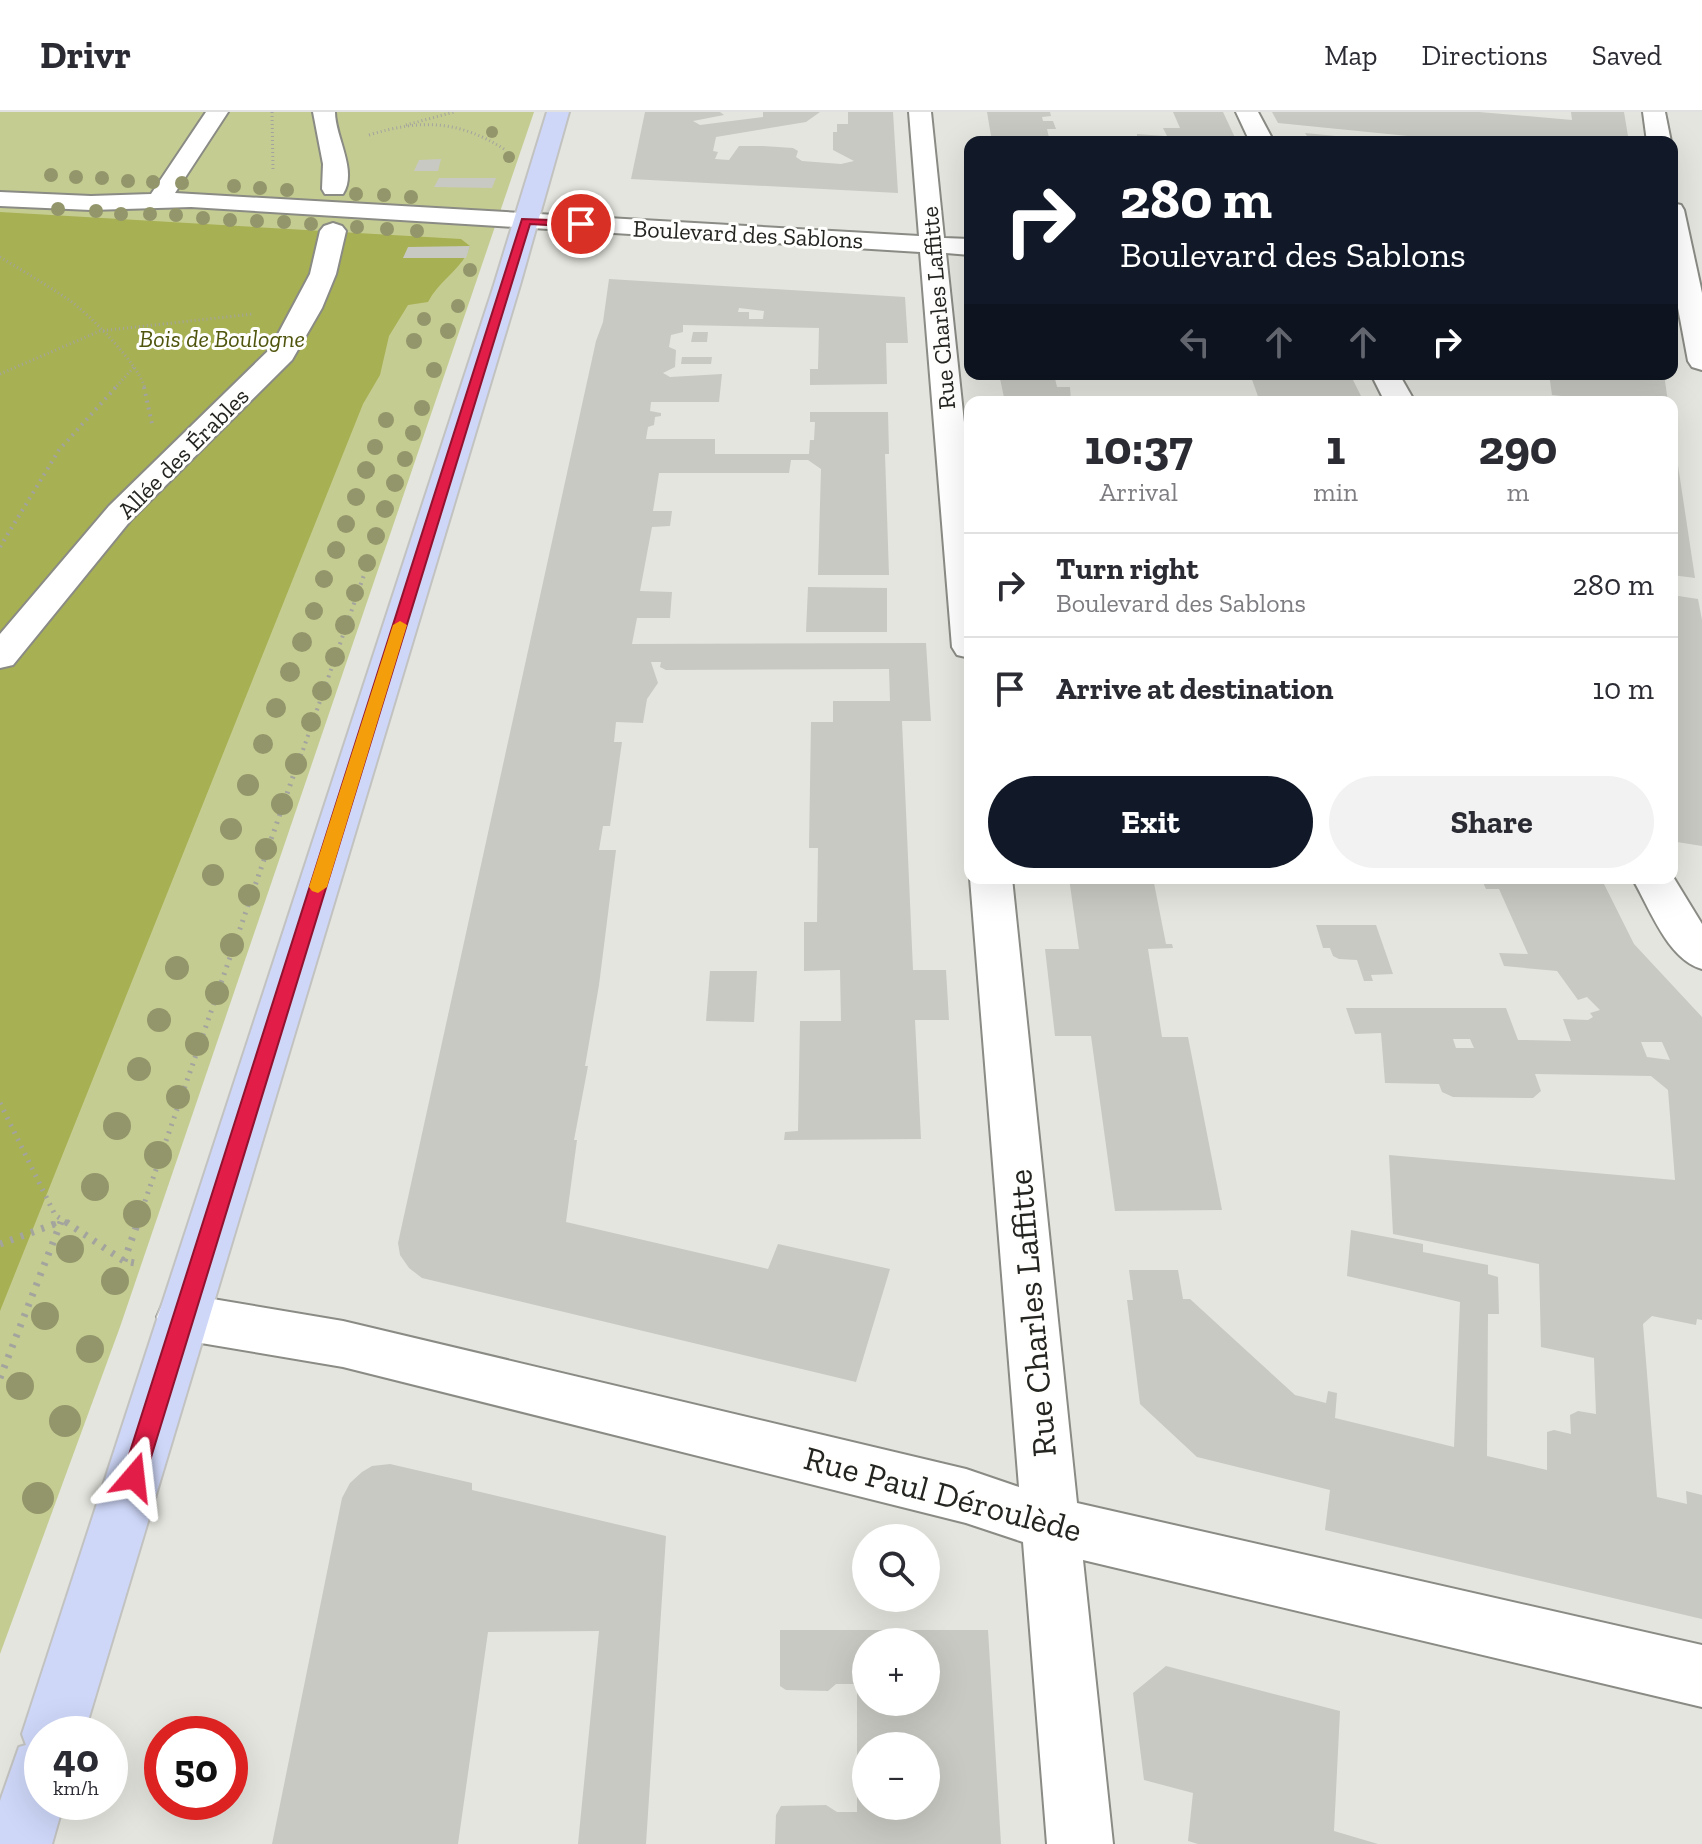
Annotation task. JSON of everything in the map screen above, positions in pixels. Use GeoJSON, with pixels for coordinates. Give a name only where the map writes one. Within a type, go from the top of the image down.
{"type":"FeatureCollection","features":[{"type":"Feature","properties":{"kind":"main road"},"geometry":{"type":"LineString","coordinates":[[59,1716],[558,112]]}},
{"type":"Feature","properties":{"kind":"main road"},"geometry":{"type":"LineString","coordinates":[[19,1844],[26,1820]]}},
{"type":"Feature","properties":{"kind":"street"},"geometry":{"type":"LineString","coordinates":[[162,195],[217,112]]}},
{"type":"Feature","properties":{"kind":"street"},"geometry":{"type":"LineString","coordinates":[[324,112],[325,131],[335,164],[334,189]]}},
{"type":"Feature","properties":{"kind":"street","name":"Rue Charles Laffitte"},"geometry":{"type":"LineString","coordinates":[[920,112],[964,582]]}},
{"type":"Feature","properties":{"kind":"street"},"geometry":{"type":"LineString","coordinates":[[1247,112],[1259,136]]}},
{"type":"Feature","properties":{"kind":"street"},"geometry":{"type":"LineString","coordinates":[[1654,112],[1658,136]]}},
{"type":"Feature","properties":{"kind":"street"},"geometry":{"type":"LineString","coordinates":[[0,178],[102,184],[191,200]]}},
{"type":"Feature","properties":{"kind":"street"},"geometry":{"type":"LineString","coordinates":[[0,199],[91,203],[191,200]]}},
{"type":"Feature","properties":{"kind":"street","name":"Boulevard des Sablons"},"geometry":{"type":"LineString","coordinates":[[191,200],[964,247]]}},
{"type":"Feature","properties":{"kind":"street","name":"Allée des Érables"},"geometry":{"type":"LineString","coordinates":[[0,657],[120,513],[282,354],[323,274],[333,231]]}},
{"type":"Feature","properties":{"kind":"street"},"geometry":{"type":"LineString","coordinates":[[1678,251],[1689,327],[1702,361]]}},
{"type":"Feature","properties":{"kind":"street","name":"Rue Charles Laffitte"},"geometry":{"type":"LineString","coordinates":[[992,884],[1080,1844]]}},
{"type":"Feature","properties":{"kind":"street"},"geometry":{"type":"LineString","coordinates":[[1657,884],[1691,942],[1702,954]]}},
{"type":"Feature","properties":{"kind":"street","name":"Rue Paul Déroulède"},"geometry":{"type":"LineString","coordinates":[[183,1317],[285,1332],[358,1348],[966,1496],[1052,1525],[1702,1676]]}},
{"type":"Feature","properties":{"kind":"path"},"geometry":{"type":"LineString","coordinates":[[272,112],[275,146],[273,174]]}},
{"type":"Feature","properties":{"kind":"path"},"geometry":{"type":"LineString","coordinates":[[363,137],[454,112]]}},
{"type":"Feature","properties":{"kind":"path"},"geometry":{"type":"LineString","coordinates":[[394,129],[426,126],[471,130],[505,150]]}},
{"type":"Feature","properties":{"kind":"path"},"geometry":{"type":"LineString","coordinates":[[0,257],[72,302],[143,380],[157,450],[149,484]]}},
{"type":"Feature","properties":{"kind":"path"},"geometry":{"type":"LineString","coordinates":[[0,374],[100,331],[308,308]]}},
{"type":"Feature","properties":{"kind":"path"},"geometry":{"type":"LineString","coordinates":[[0,547],[59,450],[134,367]]}},
{"type":"Feature","properties":{"kind":"path"},"geometry":{"type":"LineString","coordinates":[[124,1261],[369,560]]}},
{"type":"Feature","properties":{"kind":"path"},"geometry":{"type":"LineString","coordinates":[[0,1103],[55,1215],[124,1261],[140,1264]]}},
{"type":"Feature","properties":{"kind":"path"},"geometry":{"type":"LineString","coordinates":[[0,1244],[61,1221]]}},
{"type":"Feature","properties":{"kind":"path"},"geometry":{"type":"LineString","coordinates":[[0,1378],[61,1221]]}},
{"type":"Feature","properties":{"kind":"green space","name":"Bois de Boulogne"},"geometry":{"type":"Polygon","coordinates":[[[0,112],[534,112],[120,1327],[0,1654],[0,112]]]}},
{"type":"Feature","properties":{"kind":"green space"},"geometry":{"type":"Polygon","coordinates":[[[0,212],[461,239],[470,246],[462,261],[428,302],[408,305],[389,336],[380,375],[363,404],[0,1311],[0,212]]]}},
{"type":"Feature","properties":{"kind":"building"},"geometry":{"type":"Polygon","coordinates":[[[645,112],[720,112],[724,115],[693,121],[700,125],[763,117],[763,112],[820,112],[806,122],[716,137],[713,151],[718,152],[715,159],[729,160],[739,146],[763,146],[793,148],[798,151],[796,157],[802,161],[841,164],[854,161],[833,150],[833,132],[837,132],[837,124],[848,124],[848,112],[893,112],[898,193],[631,179],[645,112]]]}},
{"type":"Feature","properties":{"kind":"building"},"geometry":{"type":"Polygon","coordinates":[[[987,112],[1050,112],[1051,116],[1042,117],[1043,121],[1053,121],[1056,129],[1047,129],[1049,136],[991,136],[987,112]]]}},
{"type":"Feature","properties":{"kind":"building"},"geometry":{"type":"Polygon","coordinates":[[[1173,112],[1223,112],[1234,136],[1167,136],[1163,128],[1180,128],[1173,112]]]}},
{"type":"Feature","properties":{"kind":"building"},"geometry":{"type":"Polygon","coordinates":[[[1272,112],[1479,112],[1572,120],[1571,112],[1624,112],[1628,136],[1408,136],[1278,123],[1272,112]]]}},
{"type":"Feature","properties":{"kind":"building"},"geometry":{"type":"Polygon","coordinates":[[[1305,133],[1336,136],[1307,136],[1305,133]]]}},
{"type":"Feature","properties":{"kind":"building"},"geometry":{"type":"Polygon","coordinates":[[[441,159],[438,171],[414,171],[419,160],[441,159]]]}},
{"type":"Feature","properties":{"kind":"building"},"geometry":{"type":"Polygon","coordinates":[[[439,178],[496,178],[492,188],[434,187],[439,178]]]}},
{"type":"Feature","properties":{"kind":"building"},"geometry":{"type":"Polygon","coordinates":[[[470,246],[466,258],[403,258],[408,247],[470,246]]]}},
{"type":"Feature","properties":{"kind":"building"},"geometry":{"type":"Polygon","coordinates":[[[609,279],[905,297],[908,343],[886,343],[887,384],[810,385],[810,369],[818,369],[819,328],[683,325],[683,332],[671,335],[669,347],[676,350],[675,367],[663,373],[670,377],[722,374],[719,402],[651,402],[650,411],[661,413],[661,416],[655,417],[654,425],[648,427],[646,439],[715,439],[715,454],[809,454],[815,422],[810,422],[810,412],[888,412],[889,454],[885,454],[889,575],[818,575],[821,469],[808,460],[791,460],[789,473],[659,473],[653,511],[672,511],[670,526],[652,527],[640,591],[672,592],[670,618],[637,618],[632,644],[926,643],[931,721],[902,721],[913,970],[946,970],[949,1020],[915,1020],[921,1139],[784,1140],[785,1132],[798,1131],[800,1021],[841,1021],[840,970],[804,971],[804,922],[817,922],[818,848],[809,848],[811,722],[833,722],[833,701],[890,701],[889,669],[666,670],[660,667],[661,662],[651,662],[658,683],[647,699],[643,723],[616,722],[614,742],[622,742],[610,826],[603,826],[599,850],[616,850],[585,1066],[588,1066],[574,1140],[577,1140],[566,1222],[768,1269],[778,1244],[890,1269],[856,1382],[422,1278],[409,1268],[400,1255],[398,1243],[596,341],[603,322],[609,279]],[[739,308],[738,312],[749,312],[749,319],[763,319],[764,311],[739,308]]]}},
{"type":"Feature","properties":{"kind":"building"},"geometry":{"type":"Polygon","coordinates":[[[693,332],[708,332],[707,342],[691,342],[693,332]]]}},
{"type":"Feature","properties":{"kind":"building"},"geometry":{"type":"Polygon","coordinates":[[[682,357],[712,357],[711,364],[681,364],[682,357]]]}},
{"type":"Feature","properties":{"kind":"building"},"geometry":{"type":"Polygon","coordinates":[[[1000,380],[1055,380],[1057,387],[1070,387],[1071,396],[1004,396],[1000,380]]]}},
{"type":"Feature","properties":{"kind":"building"},"geometry":{"type":"Polygon","coordinates":[[[1252,380],[1353,380],[1361,396],[1258,396],[1252,380]]]}},
{"type":"Feature","properties":{"kind":"building"},"geometry":{"type":"Polygon","coordinates":[[[1550,380],[1665,380],[1667,396],[1562,396],[1552,395],[1550,380]]]}},
{"type":"Feature","properties":{"kind":"building"},"geometry":{"type":"Polygon","coordinates":[[[1678,465],[1695,578],[1678,576],[1678,465]]]}},
{"type":"Feature","properties":{"kind":"building"},"geometry":{"type":"Polygon","coordinates":[[[808,587],[887,588],[887,632],[806,632],[808,587]]]}},
{"type":"Feature","properties":{"kind":"building"},"geometry":{"type":"Polygon","coordinates":[[[1678,596],[1698,599],[1702,620],[1702,846],[1678,842],[1678,596]]]}},
{"type":"Feature","properties":{"kind":"building"},"geometry":{"type":"Polygon","coordinates":[[[1070,884],[1154,884],[1166,944],[1172,944],[1173,948],[1148,949],[1162,1037],[1188,1037],[1222,1210],[1115,1211],[1091,1036],[1055,1036],[1045,949],[1079,949],[1070,884]]]}},
{"type":"Feature","properties":{"kind":"building"},"geometry":{"type":"Polygon","coordinates":[[[1484,884],[1604,884],[1634,944],[1702,1017],[1702,1320],[1697,1319],[1696,1325],[1652,1316],[1643,1324],[1657,1497],[1687,1504],[1686,1491],[1702,1495],[1702,1619],[1325,1530],[1330,1490],[1197,1457],[1140,1404],[1127,1300],[1133,1300],[1129,1270],[1178,1270],[1183,1299],[1190,1299],[1295,1395],[1326,1403],[1328,1391],[1337,1393],[1335,1418],[1454,1447],[1460,1302],[1347,1276],[1351,1230],[1423,1244],[1423,1252],[1488,1265],[1488,1274],[1498,1277],[1499,1314],[1488,1314],[1487,1456],[1547,1470],[1547,1432],[1554,1430],[1571,1434],[1570,1415],[1578,1411],[1596,1414],[1594,1358],[1541,1347],[1539,1264],[1393,1234],[1389,1155],[1675,1180],[1668,1090],[1651,1076],[1535,1074],[1541,1091],[1533,1098],[1453,1097],[1442,1092],[1439,1084],[1385,1083],[1381,1033],[1355,1034],[1346,1008],[1506,1008],[1518,1040],[1571,1041],[1563,1019],[1588,1020],[1593,1017],[1590,1013],[1600,1010],[1587,997],[1578,1000],[1557,971],[1504,966],[1499,953],[1528,954],[1499,889],[1486,889],[1484,884]],[[1453,1039],[1456,1048],[1474,1048],[1470,1039],[1453,1039]],[[1641,1042],[1647,1057],[1670,1060],[1662,1042],[1641,1042]]]}},
{"type":"Feature","properties":{"kind":"building"},"geometry":{"type":"Polygon","coordinates":[[[1316,925],[1376,925],[1393,974],[1371,975],[1373,981],[1364,981],[1357,960],[1339,959],[1333,956],[1330,948],[1323,948],[1316,925]]]}},
{"type":"Feature","properties":{"kind":"building"},"geometry":{"type":"Polygon","coordinates":[[[710,971],[757,971],[754,1022],[706,1021],[710,971]]]}},
{"type":"Feature","properties":{"kind":"building"},"geometry":{"type":"Polygon","coordinates":[[[390,1464],[472,1483],[472,1490],[666,1536],[646,1844],[578,1844],[599,1631],[488,1632],[458,1844],[272,1844],[342,1498],[350,1483],[362,1472],[372,1466],[390,1464]]]}},
{"type":"Feature","properties":{"kind":"building"},"geometry":{"type":"Polygon","coordinates":[[[780,1630],[852,1630],[852,1684],[836,1684],[828,1691],[786,1690],[780,1686],[780,1630]]]}},
{"type":"Feature","properties":{"kind":"building"},"geometry":{"type":"Polygon","coordinates":[[[940,1630],[988,1630],[1001,1844],[775,1844],[776,1815],[781,1806],[826,1805],[837,1812],[852,1812],[852,1820],[940,1820],[940,1732],[857,1732],[857,1716],[940,1716],[940,1630]]]}},
{"type":"Feature","properties":{"kind":"building"},"geometry":{"type":"Polygon","coordinates":[[[1166,1666],[1340,1711],[1334,1831],[1378,1844],[1198,1844],[1188,1841],[1193,1793],[1144,1780],[1133,1693],[1166,1666]]]}},
{"type":"Feature","properties":{"kind":"slow traffic"},"geometry":{"type":"LineString","coordinates":[[318,887],[400,625]]}},
{"type":"Feature","properties":{"kind":"route"},"geometry":{"type":"LineString","coordinates":[[134,1477],[526,221],[581,224]]}}]}
